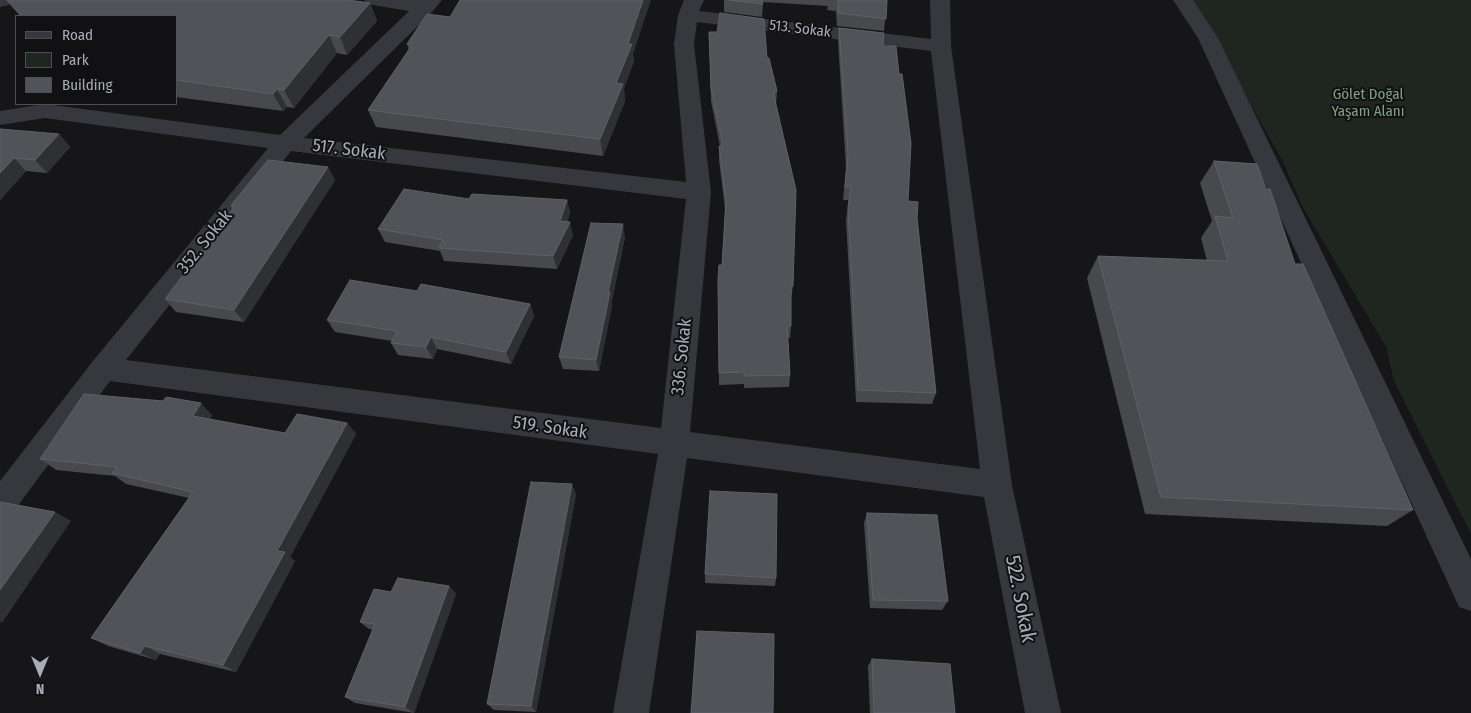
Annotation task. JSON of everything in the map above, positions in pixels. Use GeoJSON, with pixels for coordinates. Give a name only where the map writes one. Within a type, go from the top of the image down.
{"type":"FeatureCollection","features":[{"type":"Feature","properties":{"kind":"street"},"geometry":{"type":"LineString","coordinates":[[0,2],[6,0]]}},
{"type":"Feature","properties":{"kind":"street"},"geometry":{"type":"LineString","coordinates":[[374,0],[428,4]]}},
{"type":"Feature","properties":{"kind":"street","name":"522. Sokak"},"geometry":{"type":"LineString","coordinates":[[940,0],[941,46],[997,485],[1043,713]]}},
{"type":"Feature","properties":{"kind":"street"},"geometry":{"type":"LineString","coordinates":[[1183,0],[1212,47],[1471,595]]}},
{"type":"Feature","properties":{"kind":"street","name":"352. Sokak"},"geometry":{"type":"LineString","coordinates":[[0,505],[103,369],[285,143],[428,4]]}},
{"type":"Feature","properties":{"kind":"street","name":"513. Sokak"},"geometry":{"type":"LineString","coordinates":[[691,7],[941,46]]}},
{"type":"Feature","properties":{"kind":"street","name":"336. Sokak"},"geometry":{"type":"LineString","coordinates":[[632,713],[674,444],[699,192],[684,44],[691,7]]}},
{"type":"Feature","properties":{"kind":"street","name":"517. Sokak"},"geometry":{"type":"LineString","coordinates":[[0,118],[45,110],[285,143],[699,192]]}},
{"type":"Feature","properties":{"kind":"street","name":"519. Sokak"},"geometry":{"type":"LineString","coordinates":[[103,369],[997,485]]}},
{"type":"Feature","properties":{"kind":"green space","name":"Gölet Doğal Yaşam Alanı"},"geometry":{"type":"Polygon","coordinates":[[[1192,0],[1471,0],[1471,534],[1394,381],[1386,347],[1302,206],[1283,162],[1192,0]]]}},
{"type":"Feature","properties":{"kind":"building"},"geometry":{"type":"Polygon","coordinates":[[[7,0],[348,0],[370,3],[340,37],[329,35],[284,90],[277,89],[273,94],[178,80],[178,15],[21,15],[7,0]]]}},
{"type":"Feature","properties":{"kind":"building"},"geometry":{"type":"Polygon","coordinates":[[[460,0],[643,0],[628,44],[632,44],[616,83],[623,84],[600,139],[368,110],[412,45],[407,44],[427,14],[450,17],[460,0]]]}},
{"type":"Feature","properties":{"kind":"building"},"geometry":{"type":"Polygon","coordinates":[[[729,0],[762,0],[763,4],[729,0]]]}},
{"type":"Feature","properties":{"kind":"building"},"geometry":{"type":"Polygon","coordinates":[[[838,0],[887,0],[886,19],[838,13],[838,0]]]}},
{"type":"Feature","properties":{"kind":"building"},"geometry":{"type":"Polygon","coordinates":[[[720,13],[764,19],[767,58],[769,58],[777,91],[773,92],[796,190],[791,326],[787,326],[790,375],[744,376],[744,372],[719,373],[718,280],[719,265],[722,265],[726,201],[719,146],[723,146],[711,88],[709,32],[717,32],[720,13]]]}},
{"type":"Feature","properties":{"kind":"building"},"geometry":{"type":"Polygon","coordinates":[[[839,28],[884,33],[883,46],[896,46],[899,74],[902,74],[911,143],[908,201],[918,202],[917,218],[936,393],[858,390],[848,207],[851,186],[845,187],[848,154],[839,28]]]}},
{"type":"Feature","properties":{"kind":"building"},"geometry":{"type":"Polygon","coordinates":[[[0,129],[59,134],[35,160],[14,158],[0,173],[0,129]]]}},
{"type":"Feature","properties":{"kind":"building"},"geometry":{"type":"Polygon","coordinates":[[[268,160],[328,167],[234,310],[165,299],[234,207],[231,206],[233,203],[268,160]]]}},
{"type":"Feature","properties":{"kind":"building"},"geometry":{"type":"Polygon","coordinates":[[[1214,161],[1257,164],[1266,189],[1270,189],[1295,264],[1303,264],[1413,510],[1161,497],[1098,256],[1228,261],[1215,216],[1233,218],[1214,161]]]}},
{"type":"Feature","properties":{"kind":"building"},"geometry":{"type":"Polygon","coordinates":[[[404,189],[469,199],[472,194],[567,200],[560,221],[570,222],[553,256],[439,248],[443,240],[378,229],[404,189]]]}},
{"type":"Feature","properties":{"kind":"building"},"geometry":{"type":"Polygon","coordinates":[[[591,223],[623,224],[596,360],[559,357],[591,223]]]}},
{"type":"Feature","properties":{"kind":"building"},"geometry":{"type":"Polygon","coordinates":[[[350,280],[417,291],[421,284],[530,304],[506,352],[431,337],[426,347],[391,343],[397,331],[327,320],[350,280]]]}},
{"type":"Feature","properties":{"kind":"building"},"geometry":{"type":"Polygon","coordinates":[[[84,394],[163,401],[166,397],[201,403],[193,416],[285,433],[297,414],[347,423],[277,551],[285,552],[223,665],[145,646],[140,653],[91,638],[193,492],[112,473],[117,467],[40,459],[84,394]]]}},
{"type":"Feature","properties":{"kind":"building"},"geometry":{"type":"Polygon","coordinates":[[[531,482],[572,484],[531,706],[487,704],[531,482]]]}},
{"type":"Feature","properties":{"kind":"building"},"geometry":{"type":"Polygon","coordinates":[[[710,491],[777,494],[776,578],[705,574],[710,491]]]}},
{"type":"Feature","properties":{"kind":"building"},"geometry":{"type":"Polygon","coordinates":[[[0,502],[55,512],[0,590],[0,502]]]}},
{"type":"Feature","properties":{"kind":"building"},"geometry":{"type":"Polygon","coordinates":[[[867,513],[937,515],[948,601],[873,600],[867,513]]]}},
{"type":"Feature","properties":{"kind":"building"},"geometry":{"type":"Polygon","coordinates":[[[398,578],[449,586],[405,707],[345,697],[375,624],[360,622],[374,589],[391,592],[398,578]]]}},
{"type":"Feature","properties":{"kind":"building"},"geometry":{"type":"Polygon","coordinates":[[[697,631],[774,634],[773,713],[691,713],[697,631]]]}},
{"type":"Feature","properties":{"kind":"building"},"geometry":{"type":"Polygon","coordinates":[[[872,659],[950,664],[955,713],[874,713],[872,659]]]}}]}
